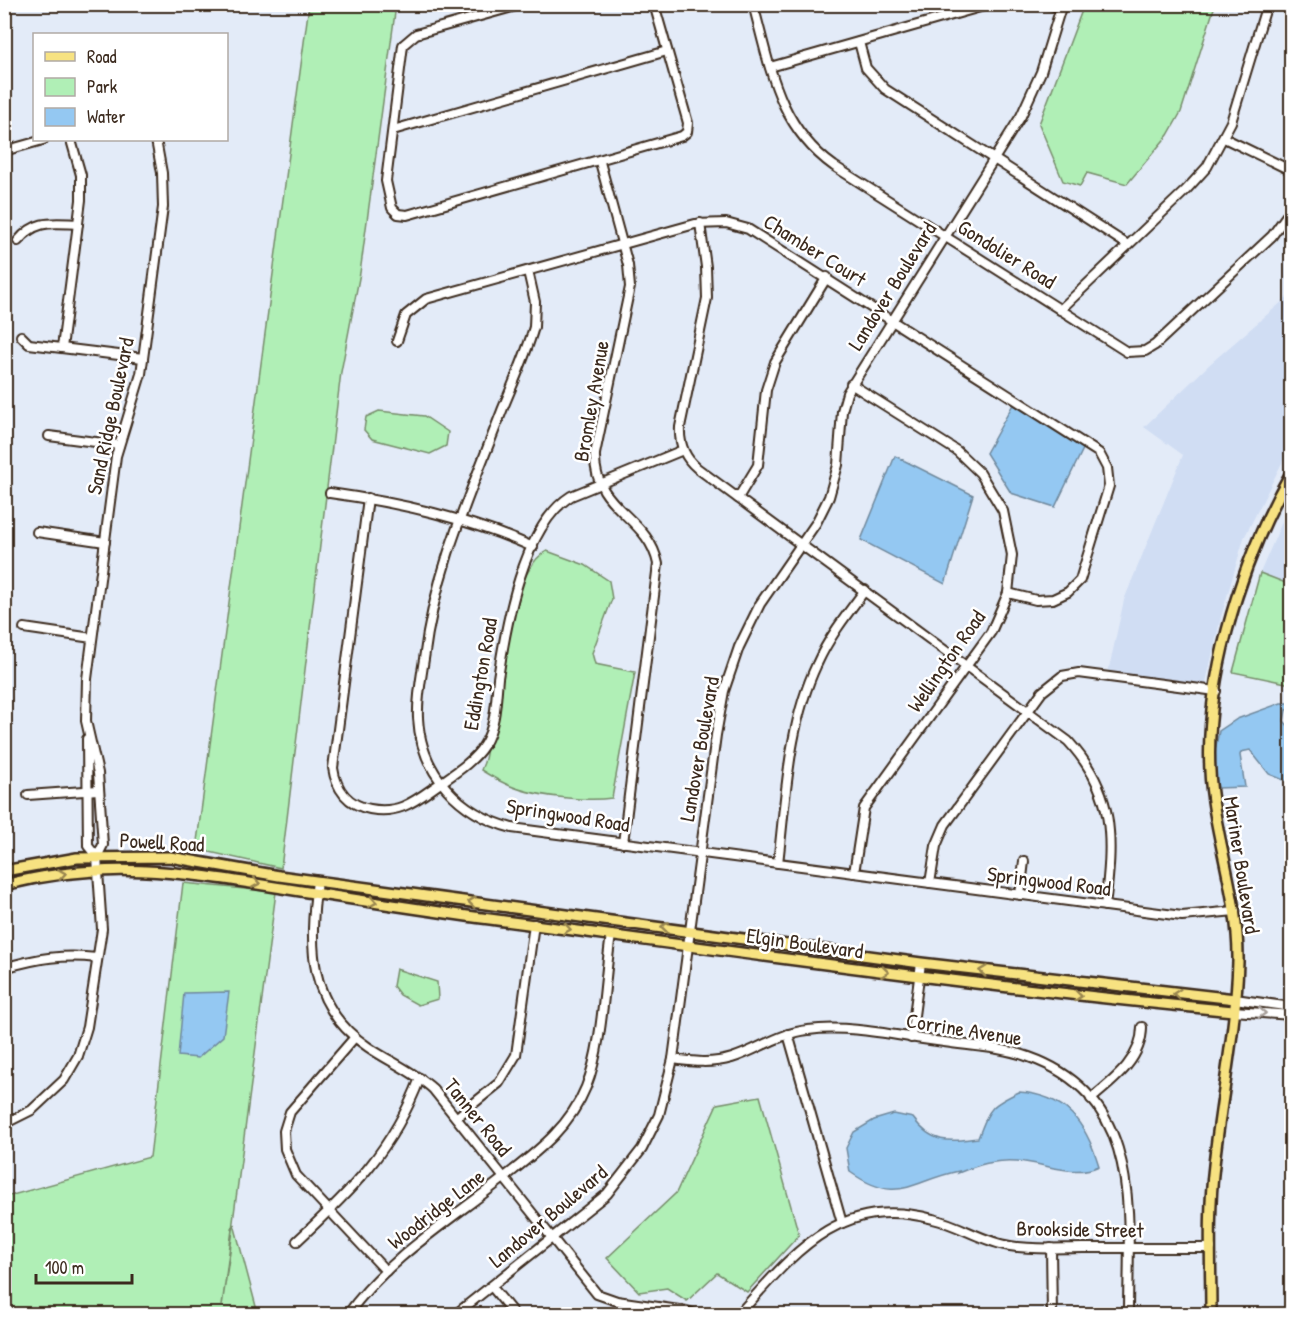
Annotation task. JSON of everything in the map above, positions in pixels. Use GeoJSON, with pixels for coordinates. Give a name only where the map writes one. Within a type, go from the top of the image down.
{"type":"FeatureCollection","features":[{"type":"Feature","properties":{"kind":"main road","name":"Mariner Boulevard"},"geometry":{"type":"LineString","coordinates":[[1211,1314],[1213,1166],[1238,962],[1235,911],[1210,777],[1211,732],[1223,651],[1238,591],[1260,533],[1288,485],[1292,471]]}},
{"type":"Feature","properties":{"kind":"main road","name":"Powell Road"},"geometry":{"type":"LineString","coordinates":[[4,871],[57,860],[97,857],[170,857],[317,881]]}},
{"type":"Feature","properties":{"kind":"main road","name":"Powell Road"},"geometry":{"type":"LineString","coordinates":[[4,885],[46,876],[98,870],[154,870],[196,873],[316,893]]}},
{"type":"Feature","properties":{"kind":"main road","name":"Elgin Boulevard"},"geometry":{"type":"LineString","coordinates":[[317,881],[921,963],[1235,999]]}},
{"type":"Feature","properties":{"kind":"main road","name":"Elgin Boulevard"},"geometry":{"type":"LineString","coordinates":[[316,893],[920,977],[1233,1011]]}},
{"type":"Feature","properties":{"kind":"street"},"geometry":{"type":"LineString","coordinates":[[523,4],[416,34],[402,45],[386,181],[392,208],[399,214],[407,215],[600,162],[682,136],[687,132],[688,123],[654,4]]}},
{"type":"Feature","properties":{"kind":"street","name":"Gondolier Road"},"geometry":{"type":"LineString","coordinates":[[753,4],[770,67],[785,110],[811,147],[834,166],[1122,350],[1133,353],[1145,351],[1155,345],[1272,236],[1292,208]]}},
{"type":"Feature","properties":{"kind":"street"},"geometry":{"type":"LineString","coordinates":[[770,67],[859,42],[959,9],[991,4]]}},
{"type":"Feature","properties":{"kind":"street"},"geometry":{"type":"LineString","coordinates":[[1047,4],[1062,6]]}},
{"type":"Feature","properties":{"kind":"street"},"geometry":{"type":"LineString","coordinates":[[1060,310],[1196,180],[1224,138],[1268,4]]}},
{"type":"Feature","properties":{"kind":"street","name":"Landover Boulevard"},"geometry":{"type":"LineString","coordinates":[[456,1314],[607,1194],[631,1165],[658,1115],[673,1059],[719,713],[731,669],[760,604],[823,511],[834,481],[844,403],[851,384],[994,160],[1032,95],[1062,6]]}},
{"type":"Feature","properties":{"kind":"street"},"geometry":{"type":"LineString","coordinates":[[859,42],[866,68],[878,84],[1128,245]]}},
{"type":"Feature","properties":{"kind":"street"},"geometry":{"type":"LineString","coordinates":[[393,130],[667,51]]}},
{"type":"Feature","properties":{"kind":"street"},"geometry":{"type":"LineString","coordinates":[[1224,138],[1292,171]]}},
{"type":"Feature","properties":{"kind":"street"},"geometry":{"type":"LineString","coordinates":[[4,151],[39,141]]}},
{"type":"Feature","properties":{"kind":"street"},"geometry":{"type":"LineString","coordinates":[[62,348],[78,224],[81,174],[71,141]]}},
{"type":"Feature","properties":{"kind":"street","name":"Sand Ridge Boulevard"},"geometry":{"type":"LineString","coordinates":[[88,735],[96,765],[103,844],[97,857],[88,846],[86,700],[92,638],[119,445],[139,382],[162,207],[162,173],[156,141]]}},
{"type":"Feature","properties":{"kind":"street","name":"Bromley Avenue"},"geometry":{"type":"LineString","coordinates":[[600,162],[623,244],[630,287],[596,454],[599,484],[609,500],[647,537],[658,564],[623,843]]}},
{"type":"Feature","properties":{"kind":"street"},"geometry":{"type":"LineString","coordinates":[[700,223],[706,267],[706,298],[680,427],[683,450],[697,468],[1029,710],[1057,731],[1077,751],[1101,790],[1109,819],[1111,842],[1105,906]]}},
{"type":"Feature","properties":{"kind":"street","name":"Chamber Court"},"geometry":{"type":"LineString","coordinates":[[397,341],[402,322],[418,303],[700,223],[726,223],[748,229],[1092,447],[1104,461],[1109,476],[1108,495],[1080,580],[1068,592],[1053,599],[1036,600],[1008,593]]}},
{"type":"Feature","properties":{"kind":"street"},"geometry":{"type":"LineString","coordinates":[[18,241],[29,228],[40,224],[78,224]]}},
{"type":"Feature","properties":{"kind":"street","name":"Springwood Road"},"geometry":{"type":"LineString","coordinates":[[528,270],[535,302],[531,338],[445,560],[431,607],[418,704],[423,748],[441,782],[461,804],[498,824],[623,843],[1182,916],[1235,911]]}},
{"type":"Feature","properties":{"kind":"street"},"geometry":{"type":"LineString","coordinates":[[738,498],[758,465],[766,390],[775,362],[826,278]]}},
{"type":"Feature","properties":{"kind":"street"},"geometry":{"type":"LineString","coordinates":[[21,336],[29,344],[142,358]]}},
{"type":"Feature","properties":{"kind":"street","name":"Wellington Road"},"geometry":{"type":"LineString","coordinates":[[851,384],[957,451],[989,485],[1003,511],[1011,539],[1012,570],[1008,593],[998,618],[967,665],[867,802],[861,818],[854,873]]}},
{"type":"Feature","properties":{"kind":"street"},"geometry":{"type":"LineString","coordinates":[[49,436],[119,445]]}},
{"type":"Feature","properties":{"kind":"street","name":"Eddington Road"},"geometry":{"type":"LineString","coordinates":[[368,498],[333,760],[334,777],[342,792],[354,803],[369,809],[386,811],[410,805],[473,758],[489,735],[509,612],[533,547],[555,508],[571,496],[683,450]]}},
{"type":"Feature","properties":{"kind":"street"},"geometry":{"type":"LineString","coordinates":[[330,493],[368,498],[460,519],[533,547]]}},
{"type":"Feature","properties":{"kind":"street"},"geometry":{"type":"LineString","coordinates":[[37,532],[105,542]]}},
{"type":"Feature","properties":{"kind":"street"},"geometry":{"type":"LineString","coordinates":[[778,863],[793,744],[803,701],[826,647],[864,590]]}},
{"type":"Feature","properties":{"kind":"street"},"geometry":{"type":"LineString","coordinates":[[24,628],[92,638]]}},
{"type":"Feature","properties":{"kind":"street"},"geometry":{"type":"LineString","coordinates":[[930,883],[936,846],[945,825],[1048,685],[1068,674],[1079,673],[1216,691]]}},
{"type":"Feature","properties":{"kind":"street"},"geometry":{"type":"LineString","coordinates":[[28,795],[99,790]]}},
{"type":"Feature","properties":{"kind":"street"},"geometry":{"type":"LineString","coordinates":[[4,1124],[43,1102],[72,1068],[87,1028],[102,929],[97,857]]}},
{"type":"Feature","properties":{"kind":"street"},"geometry":{"type":"LineString","coordinates":[[1020,895],[1024,861]]}},
{"type":"Feature","properties":{"kind":"street","name":"Tanner Road"},"geometry":{"type":"LineString","coordinates":[[317,881],[311,944],[316,973],[334,1013],[355,1037],[420,1078],[433,1089],[591,1288],[603,1297],[695,1314]]}},
{"type":"Feature","properties":{"kind":"street"},"geometry":{"type":"LineString","coordinates":[[457,1118],[499,1083],[516,1055],[534,924]]}},
{"type":"Feature","properties":{"kind":"street","name":"Woodridge Lane"},"geometry":{"type":"LineString","coordinates":[[348,1314],[386,1272],[559,1131],[585,1088],[594,1057],[610,935]]}},
{"type":"Feature","properties":{"kind":"street"},"geometry":{"type":"LineString","coordinates":[[4,968],[54,956],[97,958]]}},
{"type":"Feature","properties":{"kind":"street"},"geometry":{"type":"LineString","coordinates":[[911,1038],[921,963]]}},
{"type":"Feature","properties":{"kind":"street","name":"Elgin Boulevard"},"geometry":{"type":"LineString","coordinates":[[1235,999],[1292,1007]]}},
{"type":"Feature","properties":{"kind":"street","name":"Elgin Boulevard"},"geometry":{"type":"LineString","coordinates":[[1233,1011],[1292,1015]]}},
{"type":"Feature","properties":{"kind":"street"},"geometry":{"type":"LineString","coordinates":[[1091,1099],[1130,1062],[1142,1040],[1142,1027]]}},
{"type":"Feature","properties":{"kind":"street","name":"Corrine Avenue"},"geometry":{"type":"LineString","coordinates":[[673,1059],[722,1061],[788,1034],[837,1029],[999,1050],[1029,1057],[1057,1070],[1091,1099],[1111,1128],[1123,1158],[1127,1187],[1128,1314]]}},
{"type":"Feature","properties":{"kind":"street"},"geometry":{"type":"LineString","coordinates":[[788,1034],[842,1223]]}},
{"type":"Feature","properties":{"kind":"street"},"geometry":{"type":"LineString","coordinates":[[355,1037],[296,1103],[284,1131],[285,1149],[291,1167],[386,1272]]}},
{"type":"Feature","properties":{"kind":"street"},"geometry":{"type":"LineString","coordinates":[[297,1241],[356,1185],[381,1154],[403,1117],[420,1078]]}},
{"type":"Feature","properties":{"kind":"street","name":"Brookside Street"},"geometry":{"type":"LineString","coordinates":[[739,1314],[803,1246],[842,1223],[878,1214],[908,1214],[944,1222],[994,1243],[1027,1248],[1211,1248]]}},
{"type":"Feature","properties":{"kind":"street"},"geometry":{"type":"LineString","coordinates":[[1051,1248],[1052,1314]]}},
{"type":"Feature","properties":{"kind":"street"},"geometry":{"type":"LineString","coordinates":[[492,1287],[513,1314]]}},
{"type":"Feature","properties":{"kind":"shaded area"},"geometry":{"type":"Polygon","coordinates":[[[1291,294],[1291,445],[1244,538],[1221,617],[1203,695],[1165,687],[1106,682],[1124,600],[1183,455],[1144,427],[1211,363],[1291,294]]]}},
{"type":"Feature","properties":{"kind":"shaded area"},"geometry":{"type":"Polygon","coordinates":[[[1291,501],[1291,585],[1260,573],[1291,501]]]}},
{"type":"Feature","properties":{"kind":"green space"},"geometry":{"type":"Polygon","coordinates":[[[309,5],[396,5],[360,273],[341,372],[281,868],[196,849],[309,5]]]}},
{"type":"Feature","properties":{"kind":"green space"},"geometry":{"type":"Polygon","coordinates":[[[1084,5],[1215,5],[1181,112],[1168,135],[1127,184],[1087,173],[1080,186],[1063,181],[1039,124],[1084,5]]]}},
{"type":"Feature","properties":{"kind":"green space"},"geometry":{"type":"Polygon","coordinates":[[[379,411],[424,416],[448,432],[446,446],[430,454],[372,439],[364,430],[366,417],[379,411]]]}},
{"type":"Feature","properties":{"kind":"green space"},"geometry":{"type":"Polygon","coordinates":[[[547,551],[585,565],[609,581],[612,599],[592,653],[595,664],[635,672],[612,798],[543,795],[506,784],[481,770],[508,625],[525,578],[535,561],[547,551]]]}},
{"type":"Feature","properties":{"kind":"green space"},"geometry":{"type":"Polygon","coordinates":[[[1260,573],[1291,585],[1291,684],[1233,672],[1260,573]]]}},
{"type":"Feature","properties":{"kind":"green space"},"geometry":{"type":"Polygon","coordinates":[[[183,883],[276,892],[222,1306],[234,1224],[258,1314],[5,1314],[5,1197],[150,1157],[183,883]]]}},
{"type":"Feature","properties":{"kind":"green space"},"geometry":{"type":"Polygon","coordinates":[[[396,969],[437,982],[438,999],[418,1005],[400,995],[393,986],[396,969]]]}},
{"type":"Feature","properties":{"kind":"green space"},"geometry":{"type":"Polygon","coordinates":[[[760,1096],[799,1235],[747,1292],[717,1273],[687,1301],[667,1288],[639,1292],[607,1258],[676,1193],[717,1104],[760,1096]]]}},
{"type":"Feature","properties":{"kind":"water"},"geometry":{"type":"Polygon","coordinates":[[[1016,399],[1084,447],[1055,507],[1011,493],[986,453],[1016,399]]]}},
{"type":"Feature","properties":{"kind":"water"},"geometry":{"type":"Polygon","coordinates":[[[895,456],[973,495],[945,584],[861,540],[895,456]]]}},
{"type":"Feature","properties":{"kind":"water"},"geometry":{"type":"Polygon","coordinates":[[[1281,703],[1291,703],[1291,709],[1286,710],[1284,721],[1291,729],[1291,783],[1269,774],[1250,750],[1241,752],[1240,755],[1245,787],[1218,788],[1213,760],[1219,731],[1237,719],[1281,703]]]}},
{"type":"Feature","properties":{"kind":"water"},"geometry":{"type":"Polygon","coordinates":[[[229,992],[223,1036],[198,1058],[178,1056],[184,993],[229,992]]]}},
{"type":"Feature","properties":{"kind":"water"},"geometry":{"type":"Polygon","coordinates":[[[1019,1092],[1050,1099],[1062,1105],[1072,1114],[1088,1137],[1099,1166],[1079,1171],[1027,1162],[1001,1161],[942,1175],[905,1188],[893,1189],[881,1188],[850,1172],[846,1148],[854,1132],[874,1120],[894,1114],[913,1118],[927,1133],[941,1139],[978,1138],[992,1109],[1019,1092]]]}}]}
